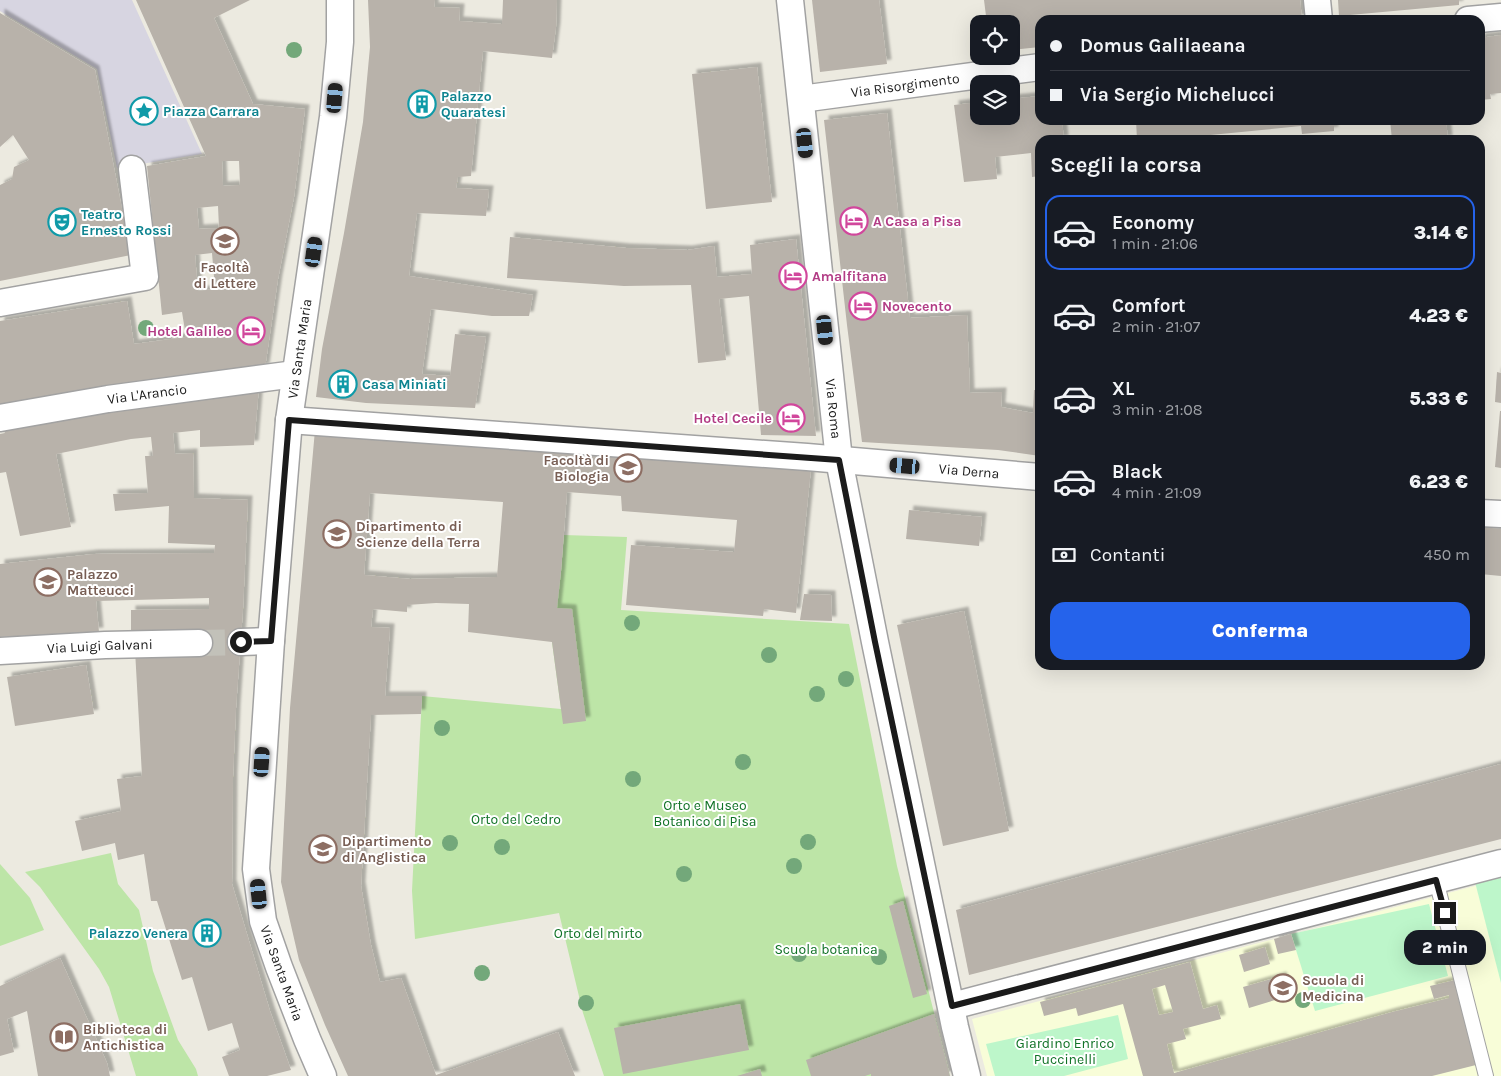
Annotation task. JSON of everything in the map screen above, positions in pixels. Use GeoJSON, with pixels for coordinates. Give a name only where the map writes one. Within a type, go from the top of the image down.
{"type":"FeatureCollection","features":[{"type":"Feature","properties":{"kind":"street","name":"Via Santa Maria"},"geometry":{"type":"LineString","coordinates":[[323,1076],[279,967],[263,921],[256,869],[271,641],[289,420],[333,117],[340,42],[340,0]]}},
{"type":"Feature","properties":{"kind":"street","name":"Via Roma"},"geometry":{"type":"LineString","coordinates":[[790,0],[839,460],[875,642],[955,1027],[967,1076]]}},
{"type":"Feature","properties":{"kind":"street"},"geometry":{"type":"LineString","coordinates":[[1317,0],[1318,15]]}},
{"type":"Feature","properties":{"kind":"street"},"geometry":{"type":"LineString","coordinates":[[1485,18],[1501,17]]}},
{"type":"Feature","properties":{"kind":"street","name":"Via Risorgimento"},"geometry":{"type":"LineString","coordinates":[[801,99],[1035,68]]}},
{"type":"Feature","properties":{"kind":"street"},"geometry":{"type":"LineString","coordinates":[[0,303],[145,277],[132,169]]}},
{"type":"Feature","properties":{"kind":"street","name":"Via L'Arancio"},"geometry":{"type":"LineString","coordinates":[[0,418],[108,399],[295,374]]}},
{"type":"Feature","properties":{"kind":"street","name":"Via Derna"},"geometry":{"type":"LineString","coordinates":[[289,420],[839,460],[1035,477]]}},
{"type":"Feature","properties":{"kind":"street"},"geometry":{"type":"LineString","coordinates":[[1485,513],[1501,514]]}},
{"type":"Feature","properties":{"kind":"street"},"geometry":{"type":"LineString","coordinates":[[241,642],[271,641]]}},
{"type":"Feature","properties":{"kind":"street","name":"Via Luigi Galvani"},"geometry":{"type":"LineString","coordinates":[[0,651],[105,645],[199,643]]}},
{"type":"Feature","properties":{"kind":"street"},"geometry":{"type":"LineString","coordinates":[[952,1006],[1501,863]]}},
{"type":"Feature","properties":{"kind":"lane"},"geometry":{"type":"LineString","coordinates":[[1436,880],[1486,1076]]}},
{"type":"Feature","properties":{"kind":"shaded area","name":"Piazza Carrara"},"geometry":{"type":"Polygon","coordinates":[[[0,0],[132,0],[202,154],[117,168],[97,69],[0,11],[0,0]]]}},
{"type":"Feature","properties":{"kind":"shaded area","name":"Scuola di Medicina"},"geometry":{"type":"Polygon","coordinates":[[[1501,879],[1501,1076],[987,1076],[972,1019],[1501,879]]]}},
{"type":"Feature","properties":{"kind":"green space","name":"Orto e Museo Botanico di Pisa"},"geometry":{"type":"Polygon","coordinates":[[[564,535],[627,537],[621,610],[849,624],[897,866],[950,1076],[604,1076],[583,1013],[559,913],[415,939],[412,891],[422,696],[561,709],[552,642],[564,535]]]}},
{"type":"Feature","properties":{"kind":"green space"},"geometry":{"type":"Polygon","coordinates":[[[111,853],[118,884],[139,910],[153,971],[178,1040],[196,1069],[198,1076],[136,1076],[109,987],[99,969],[40,887],[25,872],[111,853]]]}},
{"type":"Feature","properties":{"kind":"green space"},"geometry":{"type":"Polygon","coordinates":[[[0,864],[30,898],[44,930],[0,946],[0,864]]]}},
{"type":"Feature","properties":{"kind":"green space"},"geometry":{"type":"Polygon","coordinates":[[[1501,878],[1501,983],[1475,882],[1501,878]]]}},
{"type":"Feature","properties":{"kind":"green space"},"geometry":{"type":"Polygon","coordinates":[[[1429,904],[1448,976],[1315,1011],[1291,934],[1429,904]]]}},
{"type":"Feature","properties":{"kind":"green space","name":"Giardino Enrico Puccinelli"},"geometry":{"type":"Polygon","coordinates":[[[1118,1015],[1128,1059],[1064,1076],[995,1076],[986,1044],[1118,1015]]]}},
{"type":"Feature","properties":{"kind":"building"},"geometry":{"type":"Polygon","coordinates":[[[136,0],[250,0],[214,18],[253,104],[305,109],[294,197],[278,279],[265,368],[0,409],[0,321],[127,301],[134,344],[186,337],[182,312],[162,315],[147,166],[206,156],[136,0]],[[222,161],[223,186],[240,185],[239,161],[222,161]],[[218,206],[197,208],[199,229],[219,228],[218,206]],[[212,253],[195,255],[198,291],[215,289],[212,253]]]}},
{"type":"Feature","properties":{"kind":"building"},"geometry":{"type":"Polygon","coordinates":[[[368,0],[435,0],[434,7],[460,8],[459,21],[502,24],[503,0],[557,0],[552,58],[483,51],[471,176],[458,177],[456,188],[489,190],[486,216],[417,213],[409,276],[533,295],[529,316],[492,316],[431,309],[422,374],[450,376],[455,334],[486,337],[475,408],[366,403],[316,397],[322,349],[363,122],[370,47],[368,0]]]}},
{"type":"Feature","properties":{"kind":"building"},"geometry":{"type":"Polygon","coordinates":[[[812,0],[879,0],[887,64],[820,72],[812,0]]]}},
{"type":"Feature","properties":{"kind":"building"},"geometry":{"type":"Polygon","coordinates":[[[984,0],[1300,0],[1302,15],[1035,15],[1035,48],[1020,49],[1020,15],[986,15],[984,0]]]}},
{"type":"Feature","properties":{"kind":"building"},"geometry":{"type":"Polygon","coordinates":[[[1338,0],[1459,0],[1459,5],[1339,15],[1338,0]]]}},
{"type":"Feature","properties":{"kind":"building"},"geometry":{"type":"Polygon","coordinates":[[[0,13],[95,70],[131,255],[0,281],[0,185],[12,179],[14,167],[29,160],[13,135],[0,147],[0,13]]]}},
{"type":"Feature","properties":{"kind":"building"},"geometry":{"type":"Polygon","coordinates":[[[1501,35],[1501,93],[1490,94],[1491,99],[1485,100],[1485,37],[1501,35]]]}},
{"type":"Feature","properties":{"kind":"building"},"geometry":{"type":"Polygon","coordinates":[[[757,67],[772,202],[706,209],[692,74],[757,67]]]}},
{"type":"Feature","properties":{"kind":"building"},"geometry":{"type":"Polygon","coordinates":[[[1035,97],[1035,125],[1062,125],[1064,135],[1035,135],[1035,177],[1032,177],[1031,153],[995,157],[997,179],[964,182],[954,105],[970,103],[970,125],[1020,125],[1020,98],[1035,97]]]}},
{"type":"Feature","properties":{"kind":"building"},"geometry":{"type":"Polygon","coordinates":[[[887,113],[910,318],[967,315],[970,393],[1002,392],[1001,407],[1033,413],[1035,390],[1035,455],[998,450],[862,442],[824,120],[887,113]]]}},
{"type":"Feature","properties":{"kind":"building"},"geometry":{"type":"Polygon","coordinates":[[[1136,125],[1334,125],[1334,131],[1302,134],[1301,126],[1210,135],[1137,135],[1136,125]]]}},
{"type":"Feature","properties":{"kind":"building"},"geometry":{"type":"Polygon","coordinates":[[[1390,125],[1446,125],[1448,135],[1392,135],[1390,125]]]}},
{"type":"Feature","properties":{"kind":"building"},"geometry":{"type":"Polygon","coordinates":[[[510,237],[626,248],[688,250],[714,246],[717,277],[752,274],[750,245],[796,239],[816,436],[761,435],[749,296],[719,299],[726,360],[698,363],[691,285],[624,286],[507,278],[510,237]]]}},
{"type":"Feature","properties":{"kind":"building"},"geometry":{"type":"Polygon","coordinates":[[[1497,372],[1501,373],[1501,403],[1495,402],[1497,372]]]}},
{"type":"Feature","properties":{"kind":"building"},"geometry":{"type":"Polygon","coordinates":[[[259,387],[254,445],[200,447],[200,430],[173,433],[175,454],[193,453],[194,498],[248,500],[233,777],[232,884],[270,1011],[291,1070],[267,1076],[229,1076],[222,1057],[240,1050],[232,1023],[208,1031],[192,977],[182,980],[157,901],[151,901],[144,854],[118,860],[115,843],[82,851],[75,821],[121,811],[117,779],[142,776],[135,650],[131,636],[131,610],[209,609],[209,598],[96,601],[99,632],[0,637],[0,564],[94,554],[214,553],[215,545],[168,543],[169,506],[115,511],[113,494],[148,493],[145,456],[153,456],[151,437],[131,439],[56,454],[71,527],[20,536],[6,472],[0,473],[0,434],[5,433],[4,428],[259,387]]]}},
{"type":"Feature","properties":{"kind":"building"},"geometry":{"type":"Polygon","coordinates":[[[1501,411],[1501,468],[1495,467],[1501,411]]]}},
{"type":"Feature","properties":{"kind":"building"},"geometry":{"type":"Polygon","coordinates":[[[315,430],[811,469],[796,613],[764,609],[763,616],[626,605],[631,545],[734,552],[737,520],[622,511],[621,496],[567,492],[557,608],[572,609],[586,721],[563,724],[552,642],[468,632],[469,604],[436,603],[407,605],[407,612],[373,609],[371,627],[390,628],[385,696],[422,696],[421,714],[371,715],[361,886],[371,945],[380,982],[401,978],[436,1075],[558,1032],[575,1076],[348,1076],[299,960],[281,882],[290,708],[315,430]],[[370,493],[364,575],[410,579],[497,577],[503,502],[370,493]]]}},
{"type":"Feature","properties":{"kind":"building"},"geometry":{"type":"Polygon","coordinates":[[[909,510],[982,517],[979,546],[906,539],[909,510]]]}},
{"type":"Feature","properties":{"kind":"building"},"geometry":{"type":"Polygon","coordinates":[[[1485,527],[1501,529],[1501,576],[1485,574],[1485,527]]]}},
{"type":"Feature","properties":{"kind":"building"},"geometry":{"type":"Polygon","coordinates":[[[804,594],[831,595],[832,621],[800,620],[804,594]]]}},
{"type":"Feature","properties":{"kind":"building"},"geometry":{"type":"Polygon","coordinates":[[[964,611],[1009,831],[943,846],[897,625],[964,611]]]}},
{"type":"Feature","properties":{"kind":"building"},"geometry":{"type":"Polygon","coordinates":[[[86,665],[94,714],[15,726],[7,677],[86,665]]]}},
{"type":"Feature","properties":{"kind":"building"},"geometry":{"type":"Polygon","coordinates":[[[1501,764],[1501,839],[969,975],[956,910],[1501,764]]]}},
{"type":"Feature","properties":{"kind":"building"},"geometry":{"type":"Polygon","coordinates":[[[903,901],[927,994],[913,998],[889,906],[903,901]]]}},
{"type":"Feature","properties":{"kind":"building"},"geometry":{"type":"Polygon","coordinates":[[[1291,934],[1296,950],[1278,954],[1274,939],[1291,934]]]}},
{"type":"Feature","properties":{"kind":"building"},"geometry":{"type":"Polygon","coordinates":[[[1265,947],[1270,964],[1244,972],[1239,955],[1265,947]]]}},
{"type":"Feature","properties":{"kind":"building","name":"Biblioteca di Antichistica"},"geometry":{"type":"Polygon","coordinates":[[[60,958],[107,1063],[110,1076],[38,1076],[27,1011],[7,1019],[14,1052],[0,1056],[0,986],[60,958]]]}},
{"type":"Feature","properties":{"kind":"building"},"geometry":{"type":"Polygon","coordinates":[[[1190,962],[1203,1009],[1217,1005],[1221,1019],[1183,1029],[1186,1039],[1167,1044],[1174,1073],[1449,998],[1449,995],[1434,999],[1430,986],[1455,980],[1476,1065],[1432,1076],[1143,1076],[1123,1004],[1078,1016],[1076,1008],[1044,1016],[1040,1002],[1190,962]],[[1165,985],[1152,989],[1159,1015],[1173,1012],[1165,985]]]}},
{"type":"Feature","properties":{"kind":"building"},"geometry":{"type":"Polygon","coordinates":[[[1282,976],[1288,996],[1249,1008],[1243,987],[1282,976]]]}},
{"type":"Feature","properties":{"kind":"building"},"geometry":{"type":"Polygon","coordinates":[[[740,1004],[749,1050],[623,1074],[614,1028],[740,1004]]]}},
{"type":"Feature","properties":{"kind":"building"},"geometry":{"type":"Polygon","coordinates":[[[934,1014],[950,1076],[871,1076],[871,1074],[865,1076],[811,1076],[806,1060],[934,1014]]]}},
{"type":"Feature","properties":{"kind":"building"},"geometry":{"type":"Polygon","coordinates":[[[760,1069],[762,1076],[737,1076],[760,1069]]]}},
{"type":"Feature","properties":{"kind":"tunnel"},"geometry":{"type":"LineString","coordinates":[[199,643],[241,642]]}},
{"type":"Feature","properties":{"kind":"place","name":"Palazzo Quaratesi"},"geometry":{"type":"Point","coordinates":[422,104]}},
{"type":"Feature","properties":{"kind":"place","name":"Piazza Carrara"},"geometry":{"type":"Point","coordinates":[144,111]}},
{"type":"Feature","properties":{"kind":"place","name":"A Casa a Pisa"},"geometry":{"type":"Point","coordinates":[854,221]}},
{"type":"Feature","properties":{"kind":"place","name":"Teatro Ernesto Rossi"},"geometry":{"type":"Point","coordinates":[62,222]}},
{"type":"Feature","properties":{"kind":"place","name":"Facoltà di Lettere"},"geometry":{"type":"Point","coordinates":[225,241]}},
{"type":"Feature","properties":{"kind":"place","name":"Amalfitana"},"geometry":{"type":"Point","coordinates":[793,276]}},
{"type":"Feature","properties":{"kind":"place","name":"Novecento"},"geometry":{"type":"Point","coordinates":[863,306]}},
{"type":"Feature","properties":{"kind":"place","name":"Hotel Galileo"},"geometry":{"type":"Point","coordinates":[251,331]}},
{"type":"Feature","properties":{"kind":"place","name":"Casa Miniati"},"geometry":{"type":"Point","coordinates":[343,384]}},
{"type":"Feature","properties":{"kind":"place","name":"Hotel Cecile"},"geometry":{"type":"Point","coordinates":[791,418]}},
{"type":"Feature","properties":{"kind":"place","name":"Facoltà di Biologia"},"geometry":{"type":"Point","coordinates":[628,468]}},
{"type":"Feature","properties":{"kind":"place","name":"Dipartimento di Scienze della Terra"},"geometry":{"type":"Point","coordinates":[337,534]}},
{"type":"Feature","properties":{"kind":"place","name":"Palazzo Matteucci"},"geometry":{"type":"Point","coordinates":[48,582]}},
{"type":"Feature","properties":{"kind":"place","name":"Dipartimento di Anglistica"},"geometry":{"type":"Point","coordinates":[323,849]}},
{"type":"Feature","properties":{"kind":"place","name":"Palazzo Venera"},"geometry":{"type":"Point","coordinates":[207,933]}},
{"type":"Feature","properties":{"kind":"place","name":"Scuola di Medicina"},"geometry":{"type":"Point","coordinates":[1283,988]}},
{"type":"Feature","properties":{"kind":"place","name":"Biblioteca di Antichistica"},"geometry":{"type":"Point","coordinates":[64,1037]}},
{"type":"Feature","properties":{"kind":"route"},"geometry":{"type":"LineString","coordinates":[[241,642],[271,641],[289,420],[839,460],[875,642],[952,1006],[1436,880],[1445,913]]}},
{"type":"Feature","properties":{"kind":"park label","name":"Orto del Cedro"},"geometry":{"type":"Point","coordinates":[516,819]}},
{"type":"Feature","properties":{"kind":"park label","name":"Orto del mirto"},"geometry":{"type":"Point","coordinates":[598,933]}},
{"type":"Feature","properties":{"kind":"park label","name":"Scuola botanica"},"geometry":{"type":"Point","coordinates":[826,949]}}]}
